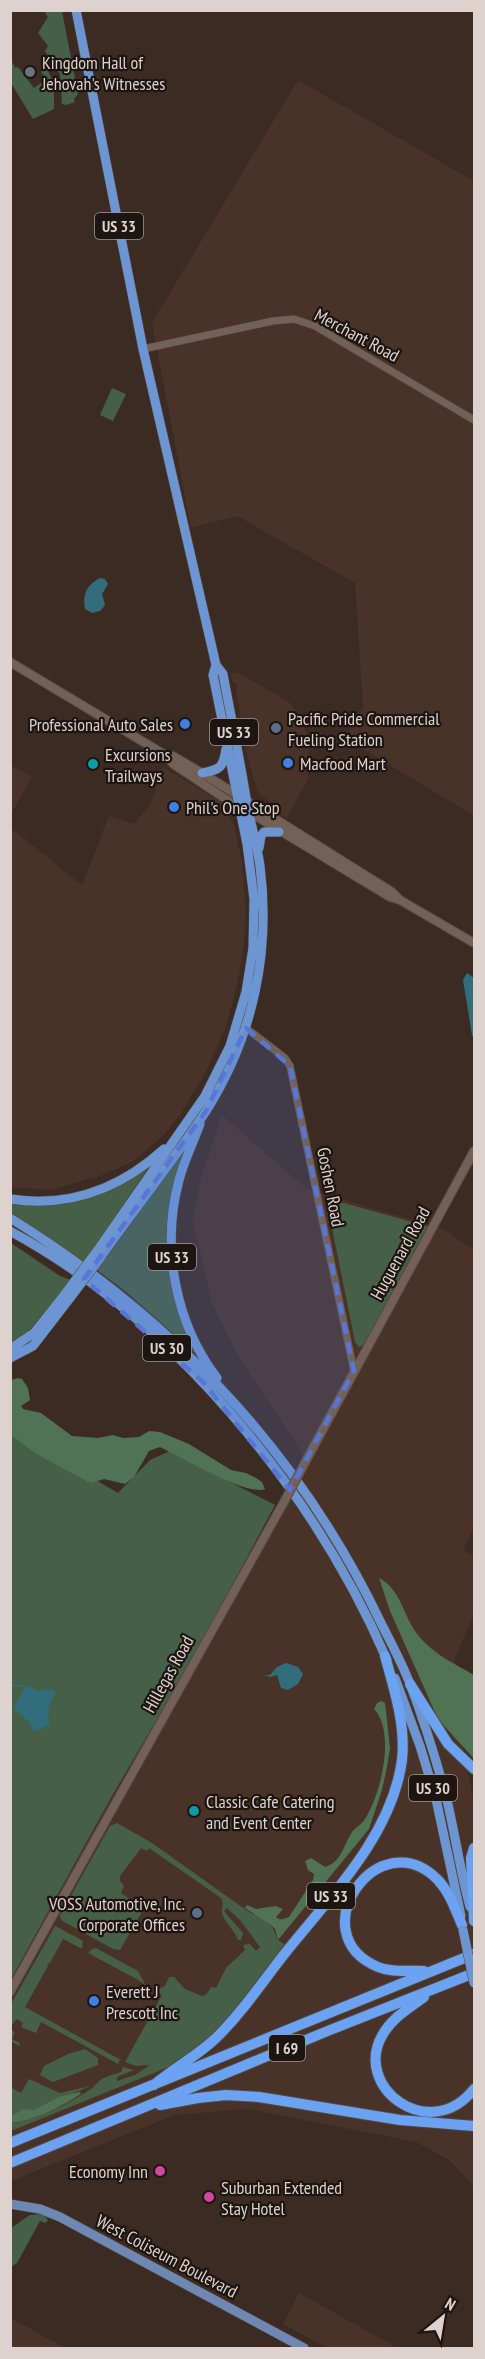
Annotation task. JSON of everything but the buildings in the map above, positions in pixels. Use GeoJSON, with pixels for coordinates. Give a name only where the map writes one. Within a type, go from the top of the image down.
{"type":"FeatureCollection","features":[{"type":"Feature","properties":{"kind":"highway","name":"US 33"},"geometry":{"type":"LineString","coordinates":[[76,10],[143,349],[216,665],[223,674],[258,856],[263,900],[262,950],[256,995],[246,1028],[224,1079],[206,1111],[185,1162],[172,1221],[174,1272],[184,1314],[195,1342],[209,1367],[241,1408]]}},
{"type":"Feature","properties":{"kind":"highway","name":"US 33"},"geometry":{"type":"LineString","coordinates":[[10,1349],[34,1333],[68,1296],[188,1123],[209,1089],[230,1046],[246,992],[253,948],[254,899],[251,869],[213,675],[216,665]]}},
{"type":"Feature","properties":{"kind":"highway"},"geometry":{"type":"LineString","coordinates":[[202,773],[222,766],[227,744]]}},
{"type":"Feature","properties":{"kind":"highway"},"geometry":{"type":"LineString","coordinates":[[258,856],[259,840],[262,834],[270,830],[279,832]]}},
{"type":"Feature","properties":{"kind":"highway"},"geometry":{"type":"LineString","coordinates":[[99,1253],[206,1111]]}},
{"type":"Feature","properties":{"kind":"highway"},"geometry":{"type":"LineString","coordinates":[[10,1199],[60,1200],[87,1195],[113,1186],[147,1164],[188,1123]]}},
{"type":"Feature","properties":{"kind":"highway","name":"US 30"},"geometry":{"type":"LineString","coordinates":[[10,1218],[71,1257],[135,1306],[241,1408],[294,1475],[334,1534],[369,1596],[410,1684],[448,1744],[474,1769]]}},
{"type":"Feature","properties":{"kind":"highway","name":"US 30"},"geometry":{"type":"LineString","coordinates":[[10,1232],[33,1244],[96,1287],[149,1331],[202,1381],[280,1474],[311,1522],[356,1597],[385,1656],[414,1727],[433,1788],[451,1864],[474,1983]]}},
{"type":"Feature","properties":{"kind":"highway"},"geometry":{"type":"LineString","coordinates":[[10,1238],[33,1244]]}},
{"type":"Feature","properties":{"kind":"highway"},"geometry":{"type":"LineString","coordinates":[[10,1358],[33,1346],[68,1296]]}},
{"type":"Feature","properties":{"kind":"highway","name":"US 33"},"geometry":{"type":"LineString","coordinates":[[154,2085],[198,2053],[233,2020],[351,1869],[376,1833],[394,1795],[402,1759],[402,1730],[397,1699],[385,1656]]}},
{"type":"Feature","properties":{"kind":"highway"},"geometry":{"type":"LineString","coordinates":[[410,1684],[446,1797],[474,1921]]}},
{"type":"Feature","properties":{"kind":"highway"},"geometry":{"type":"LineString","coordinates":[[474,1848],[471,1858],[471,1875],[474,1921]]}},
{"type":"Feature","properties":{"kind":"highway"},"geometry":{"type":"LineString","coordinates":[[430,1971],[396,1971],[380,1968],[368,1962],[357,1951],[350,1940],[345,1912],[355,1887],[374,1870],[387,1865],[401,1863],[416,1866],[428,1872],[446,1890],[463,1928]]}},
{"type":"Feature","properties":{"kind":"highway","name":"I 69"},"geometry":{"type":"LineString","coordinates":[[10,2142],[474,1954]]}},
{"type":"Feature","properties":{"kind":"highway","name":"I 69"},"geometry":{"type":"LineString","coordinates":[[10,2163],[474,1973]]}},
{"type":"Feature","properties":{"kind":"highway"},"geometry":{"type":"LineString","coordinates":[[435,1988],[400,2013],[381,2036],[377,2048],[376,2064],[380,2080],[388,2092],[400,2103],[427,2113],[442,2112],[456,2106],[474,2089]]}},
{"type":"Feature","properties":{"kind":"highway"},"geometry":{"type":"LineString","coordinates":[[139,2109],[226,2095],[259,2097],[400,2121],[474,2126]]}},
{"type":"Feature","properties":{"kind":"main road"},"geometry":{"type":"LineString","coordinates":[[10,662],[167,756],[173,764],[238,807],[248,807],[373,879],[400,900],[474,943]]}},
{"type":"Feature","properties":{"kind":"main road"},"geometry":{"type":"LineString","coordinates":[[167,756],[174,756],[236,795],[279,832],[390,897],[400,900]]}},
{"type":"Feature","properties":{"kind":"main road","name":"Huguenard Road"},"geometry":{"type":"LineString","coordinates":[[354,1371],[474,1151]]}},
{"type":"Feature","properties":{"kind":"main road","name":"Hillegas Road"},"geometry":{"type":"LineString","coordinates":[[10,1992],[284,1502],[354,1371]]}},
{"type":"Feature","properties":{"kind":"main road","name":"West Coliseum Boulevard"},"geometry":{"type":"LineString","coordinates":[[10,2204],[40,2209],[60,2217],[304,2349]]}},
{"type":"Feature","properties":{"kind":"street","name":"Merchant Road"},"geometry":{"type":"LineString","coordinates":[[143,349],[273,321],[294,319],[315,326],[474,420]]}},
{"type":"Feature","properties":{"kind":"street","name":"Goshen Road"},"geometry":{"type":"LineString","coordinates":[[246,1028],[285,1058],[290,1066],[354,1371]]}},
{"type":"Feature","properties":{"kind":"highlighted area"},"geometry":{"type":"Polygon","coordinates":[[[246,1028],[290,1066],[354,1371],[290,1490],[202,1381],[84,1279],[206,1111],[246,1028]]]}},
{"type":"Feature","properties":{"kind":"shaded area"},"geometry":{"type":"Polygon","coordinates":[[[298,80],[474,181],[474,816],[345,738],[363,707],[355,583],[237,516],[191,528],[152,323],[298,80]]]}},
{"type":"Feature","properties":{"kind":"shaded area"},"geometry":{"type":"Polygon","coordinates":[[[231,672],[241,674],[289,702],[300,717],[308,737],[310,748],[305,769],[309,777],[287,818],[257,791],[247,754],[237,685],[232,681],[231,672]]]}},
{"type":"Feature","properties":{"kind":"shaded area"},"geometry":{"type":"Polygon","coordinates":[[[11,765],[32,777],[11,814],[11,765]]]}},
{"type":"Feature","properties":{"kind":"shaded area"},"geometry":{"type":"Polygon","coordinates":[[[163,767],[221,802],[226,807],[234,825],[242,862],[246,912],[244,945],[237,986],[226,1027],[206,1072],[180,1115],[165,1134],[134,1161],[100,1176],[51,1190],[11,1187],[11,828],[82,885],[109,816],[134,824],[151,803],[163,767]]]}},
{"type":"Feature","properties":{"kind":"shaded area"},"geometry":{"type":"Polygon","coordinates":[[[222,1115],[307,1189],[444,1229],[474,1251],[474,1526],[464,1550],[474,1557],[474,1613],[455,1658],[459,1724],[474,1803],[474,2186],[449,2160],[416,2142],[247,2109],[175,2115],[11,2181],[11,1979],[113,1794],[193,1658],[304,1456],[239,1358],[212,1304],[193,1222],[200,1181],[222,1115]]]}},
{"type":"Feature","properties":{"kind":"shaded area"},"geometry":{"type":"Polygon","coordinates":[[[299,2293],[398,2348],[327,2348],[283,2324],[299,2293]]]}},
{"type":"Feature","properties":{"kind":"shaded area"},"geometry":{"type":"Polygon","coordinates":[[[11,2318],[65,2348],[11,2348],[11,2318]]]}},
{"type":"Feature","properties":{"kind":"green space"},"geometry":{"type":"Polygon","coordinates":[[[44,11],[62,11],[78,94],[74,99],[75,102],[66,105],[62,104],[60,74],[45,51],[48,46],[38,33],[48,17],[44,11]]]}},
{"type":"Feature","properties":{"kind":"green space"},"geometry":{"type":"Polygon","coordinates":[[[11,58],[12,65],[14,64],[15,68],[18,67],[34,88],[44,81],[41,72],[47,68],[54,85],[54,109],[33,119],[11,83],[11,58]]]}},
{"type":"Feature","properties":{"kind":"green space"},"geometry":{"type":"Polygon","coordinates":[[[112,388],[126,394],[113,421],[100,415],[112,388]]]}},
{"type":"Feature","properties":{"kind":"green space"},"geometry":{"type":"Polygon","coordinates":[[[182,1153],[184,1155],[169,1244],[196,1350],[194,1352],[125,1291],[97,1270],[182,1153]]]}},
{"type":"Feature","properties":{"kind":"green space"},"geometry":{"type":"Polygon","coordinates":[[[149,1167],[85,1262],[11,1214],[11,1202],[38,1204],[131,1179],[149,1167]]]}},
{"type":"Feature","properties":{"kind":"green space"},"geometry":{"type":"Polygon","coordinates":[[[326,1198],[430,1227],[364,1345],[359,1347],[355,1342],[326,1198]]]}},
{"type":"Feature","properties":{"kind":"green space"},"geometry":{"type":"Polygon","coordinates":[[[11,1243],[60,1276],[71,1280],[28,1332],[11,1344],[11,1243]]]}},
{"type":"Feature","properties":{"kind":"green space"},"geometry":{"type":"Polygon","coordinates":[[[22,1379],[28,1388],[30,1400],[21,1406],[23,1409],[41,1413],[72,1436],[98,1438],[113,1435],[123,1438],[139,1437],[149,1431],[160,1432],[189,1444],[231,1470],[256,1478],[262,1482],[265,1489],[256,1490],[229,1482],[160,1447],[149,1451],[134,1477],[125,1484],[104,1479],[88,1482],[35,1453],[11,1435],[11,1380],[22,1379]]]}},
{"type":"Feature","properties":{"kind":"green space"},"geometry":{"type":"Polygon","coordinates":[[[11,1431],[118,1493],[150,1460],[170,1451],[275,1505],[193,1658],[113,1794],[11,1979],[11,1431]]]}},
{"type":"Feature","properties":{"kind":"green space"},"geometry":{"type":"Polygon","coordinates":[[[379,1578],[397,1596],[413,1628],[424,1642],[444,1658],[474,1675],[474,1759],[438,1719],[390,1611],[379,1578]]]}},
{"type":"Feature","properties":{"kind":"green space"},"geometry":{"type":"Polygon","coordinates":[[[381,1701],[385,1703],[390,1748],[382,1790],[369,1829],[278,1940],[275,1929],[271,1925],[245,1908],[247,1905],[256,1909],[276,1906],[283,1909],[276,1917],[284,1919],[289,1917],[313,1880],[314,1874],[308,1870],[305,1861],[311,1858],[325,1867],[335,1862],[352,1832],[365,1819],[376,1794],[384,1763],[384,1732],[381,1719],[374,1709],[381,1701]]]}},
{"type":"Feature","properties":{"kind":"green space"},"geometry":{"type":"Polygon","coordinates":[[[117,1823],[152,1843],[249,1912],[268,1922],[277,1939],[285,1945],[231,2015],[201,2046],[171,2066],[11,2131],[11,2123],[31,2119],[63,2105],[91,2089],[101,2079],[121,2072],[123,2067],[134,2070],[117,2077],[117,2081],[135,2075],[150,2065],[136,2066],[125,2062],[162,1995],[154,1991],[165,1986],[169,1977],[174,1977],[185,1989],[202,1996],[206,1995],[211,1987],[216,1988],[226,1968],[245,1950],[243,1945],[250,1944],[256,1951],[260,1947],[240,1920],[227,1908],[224,1911],[243,1933],[241,1940],[238,1940],[223,1917],[221,1898],[149,1848],[147,1851],[141,1848],[120,1876],[120,1881],[124,1886],[121,1893],[140,1907],[142,1912],[120,1950],[113,1949],[61,1920],[60,1915],[110,1826],[117,1823]]]}},
{"type":"Feature","properties":{"kind":"green space"},"geometry":{"type":"Polygon","coordinates":[[[55,1926],[80,1939],[83,1942],[82,1949],[63,1939],[25,2007],[121,2060],[118,2062],[120,2065],[41,2022],[36,2033],[21,2027],[23,2023],[17,2019],[11,2026],[11,2004],[55,1926]]]}},
{"type":"Feature","properties":{"kind":"green space"},"geometry":{"type":"Polygon","coordinates":[[[96,1948],[138,1971],[146,1986],[88,1953],[96,1948]]]}},
{"type":"Feature","properties":{"kind":"green space"},"geometry":{"type":"Polygon","coordinates":[[[11,2030],[15,2032],[12,2039],[20,2043],[19,2046],[11,2041],[11,2030]]]}},
{"type":"Feature","properties":{"kind":"green space"},"geometry":{"type":"Polygon","coordinates":[[[85,2049],[98,2058],[98,2065],[53,2082],[40,2075],[44,2066],[68,2054],[85,2049]]]}},
{"type":"Feature","properties":{"kind":"green space"},"geometry":{"type":"Polygon","coordinates":[[[29,2079],[60,2093],[90,2086],[11,2117],[10,2087],[21,2093],[29,2079]]]}},
{"type":"Feature","properties":{"kind":"green space"},"geometry":{"type":"Polygon","coordinates":[[[80,2092],[81,2094],[47,2113],[11,2123],[11,2117],[23,2109],[33,2110],[58,2097],[80,2092]]]}},
{"type":"Feature","properties":{"kind":"green space"},"geometry":{"type":"Polygon","coordinates":[[[40,2214],[48,2221],[45,2223],[40,2221],[17,2263],[11,2267],[11,2228],[30,2215],[40,2214]]]}},
{"type":"Feature","properties":{"kind":"water"},"geometry":{"type":"Polygon","coordinates":[[[100,578],[105,579],[108,584],[102,594],[105,605],[100,611],[92,613],[85,609],[85,594],[89,587],[100,578]]]}},
{"type":"Feature","properties":{"kind":"water"},"geometry":{"type":"Polygon","coordinates":[[[467,973],[474,978],[474,1038],[463,980],[467,973]]]}},
{"type":"Feature","properties":{"kind":"water"},"geometry":{"type":"Polygon","coordinates":[[[286,1663],[298,1667],[303,1674],[298,1684],[288,1690],[281,1688],[277,1675],[270,1677],[264,1675],[270,1675],[277,1667],[286,1663]]]}},
{"type":"Feature","properties":{"kind":"water"},"geometry":{"type":"Polygon","coordinates":[[[26,1685],[38,1691],[51,1689],[56,1692],[49,1707],[50,1724],[37,1731],[32,1729],[31,1724],[14,1708],[26,1685]]]}},
{"type":"Feature","properties":{"kind":"waterway"},"geometry":{"type":"LineString","coordinates":[[10,1685],[24,1686]]}},
{"type":"Feature","properties":{"kind":"place","name":"Kingdom Hall of Jehovah's Witnesses"},"geometry":{"type":"Point","coordinates":[30,72]}},
{"type":"Feature","properties":{"kind":"place","name":"Professional Auto Sales"},"geometry":{"type":"Point","coordinates":[185,724]}},
{"type":"Feature","properties":{"kind":"place","name":"Pacific Pride Commercial Fueling Station"},"geometry":{"type":"Point","coordinates":[276,728]}},
{"type":"Feature","properties":{"kind":"place","name":"Macfood Mart"},"geometry":{"type":"Point","coordinates":[288,763]}},
{"type":"Feature","properties":{"kind":"place","name":"Excursions Trailways"},"geometry":{"type":"Point","coordinates":[93,764]}},
{"type":"Feature","properties":{"kind":"place","name":"Phil's One Stop"},"geometry":{"type":"Point","coordinates":[174,807]}},
{"type":"Feature","properties":{"kind":"place","name":"Classic Cafe Catering and Event Center"},"geometry":{"type":"Point","coordinates":[194,1811]}},
{"type":"Feature","properties":{"kind":"place","name":"VOSS Automotive, Inc. Corporate Offices"},"geometry":{"type":"Point","coordinates":[197,1913]}},
{"type":"Feature","properties":{"kind":"place","name":"Everett J Prescott Inc"},"geometry":{"type":"Point","coordinates":[94,2001]}},
{"type":"Feature","properties":{"kind":"place","name":"Economy Inn"},"geometry":{"type":"Point","coordinates":[160,2171]}},
{"type":"Feature","properties":{"kind":"place","name":"Suburban Extended Stay Hotel"},"geometry":{"type":"Point","coordinates":[209,2197]}}]}
